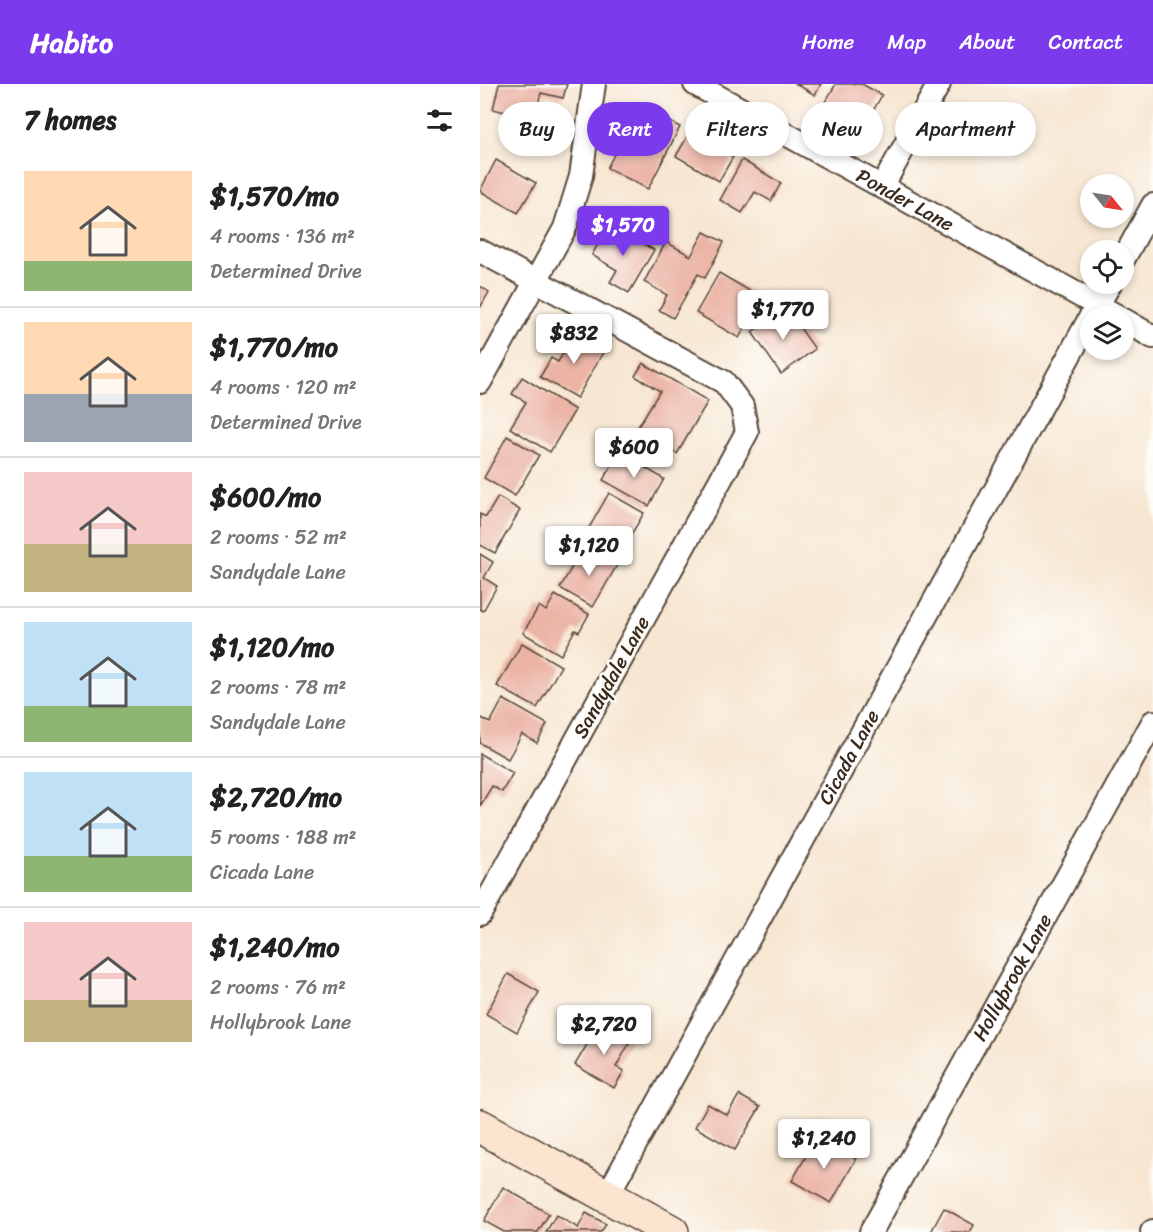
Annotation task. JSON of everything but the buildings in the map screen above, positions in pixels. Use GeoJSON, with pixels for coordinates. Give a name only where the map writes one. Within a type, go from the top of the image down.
{"type":"FeatureCollection","features":[{"type":"Feature","properties":{"kind":"street"},"geometry":{"type":"LineString","coordinates":[[480,382],[565,228],[580,176],[594,84]]}},
{"type":"Feature","properties":{"kind":"street","name":"Ponder Lane"},"geometry":{"type":"LineString","coordinates":[[695,84],[882,187],[1085,306]]}},
{"type":"Feature","properties":{"kind":"street"},"geometry":{"type":"LineString","coordinates":[[882,187],[939,84]]}},
{"type":"Feature","properties":{"kind":"street"},"geometry":{"type":"LineString","coordinates":[[1134,240],[1153,205]]}},
{"type":"Feature","properties":{"kind":"street"},"geometry":{"type":"LineString","coordinates":[[480,251],[537,279]]}},
{"type":"Feature","properties":{"kind":"street","name":"Sandydale Lane"},"geometry":{"type":"LineString","coordinates":[[480,914],[747,432],[742,406],[724,382],[537,279]]}},
{"type":"Feature","properties":{"kind":"street"},"geometry":{"type":"LineString","coordinates":[[1134,326],[1153,337]]}},
{"type":"Feature","properties":{"kind":"street","name":"Cicada Lane"},"geometry":{"type":"LineString","coordinates":[[607,1196],[1080,348]]}},
{"type":"Feature","properties":{"kind":"street","name":"Hollybrook Lane"},"geometry":{"type":"LineString","coordinates":[[871,1232],[1153,722]]}},
{"type":"Feature","properties":{"kind":"street"},"geometry":{"type":"LineString","coordinates":[[480,1125],[672,1232]]}}]}
